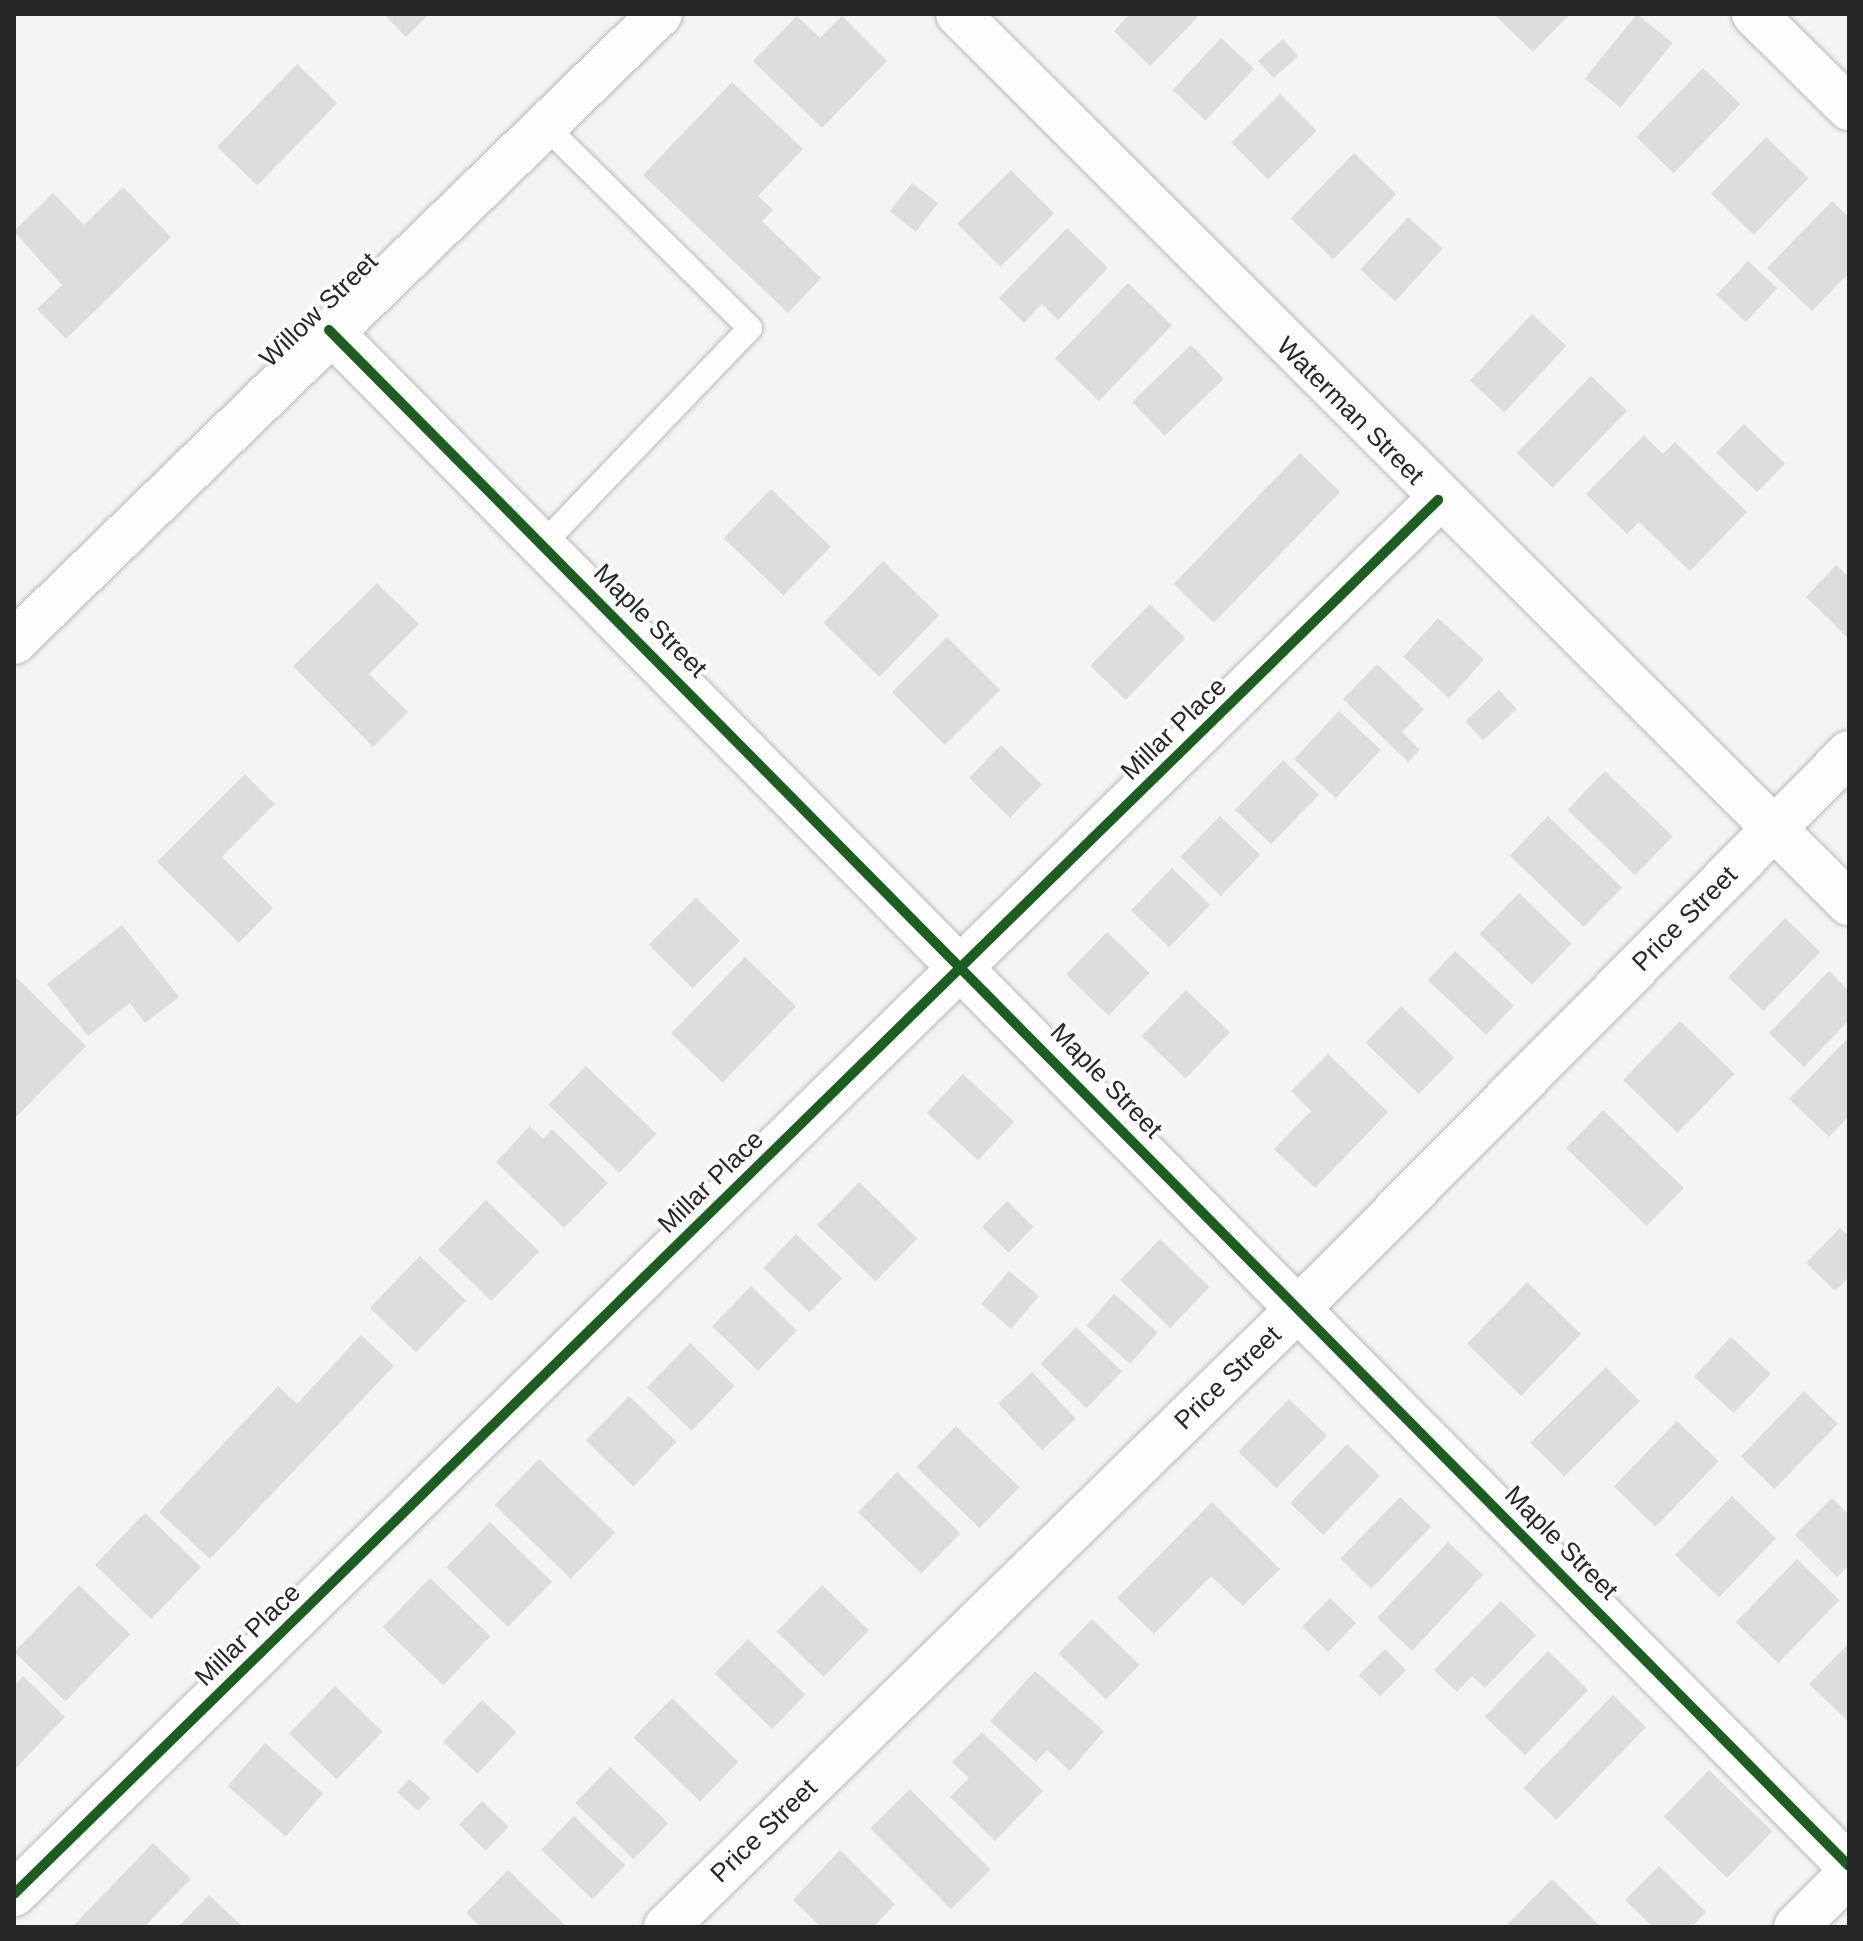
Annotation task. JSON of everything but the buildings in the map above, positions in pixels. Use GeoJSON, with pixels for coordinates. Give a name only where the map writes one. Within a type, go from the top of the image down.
{"type":"FeatureCollection","features":[{"type":"Feature","properties":{"kind":"street","name":"Willow Street"},"geometry":{"type":"LineString","coordinates":[[14,642],[329,330],[660,14]]}},
{"type":"Feature","properties":{"kind":"street","name":"Waterman Street"},"geometry":{"type":"LineString","coordinates":[[958,14],[1438,500],[1849,903]]}},
{"type":"Feature","properties":{"kind":"street"},"geometry":{"type":"LineString","coordinates":[[1754,14],[1849,108]]}},
{"type":"Feature","properties":{"kind":"street","name":"Maple Street"},"geometry":{"type":"LineString","coordinates":[[329,330],[963,967],[1849,1866]]}},
{"type":"Feature","properties":{"kind":"street","name":"Millar Place"},"geometry":{"type":"LineString","coordinates":[[14,1894],[1438,500]]}},
{"type":"Feature","properties":{"kind":"street","name":"Price Street"},"geometry":{"type":"LineString","coordinates":[[666,1927],[1298,1309],[1849,753]]}},
{"type":"Feature","properties":{"kind":"street"},"geometry":{"type":"LineString","coordinates":[[1796,1927],[1849,1874]]}},
{"type":"Feature","properties":{"kind":"lane"},"geometry":{"type":"LineString","coordinates":[[543,544],[750,328],[544,125]]}},
{"type":"Feature","properties":{"kind":"cycle path"},"geometry":{"type":"LineString","coordinates":[[329,330],[1849,1866]]}},
{"type":"Feature","properties":{"kind":"cycle path"},"geometry":{"type":"LineString","coordinates":[[14,1894],[1438,500]]}}]}
